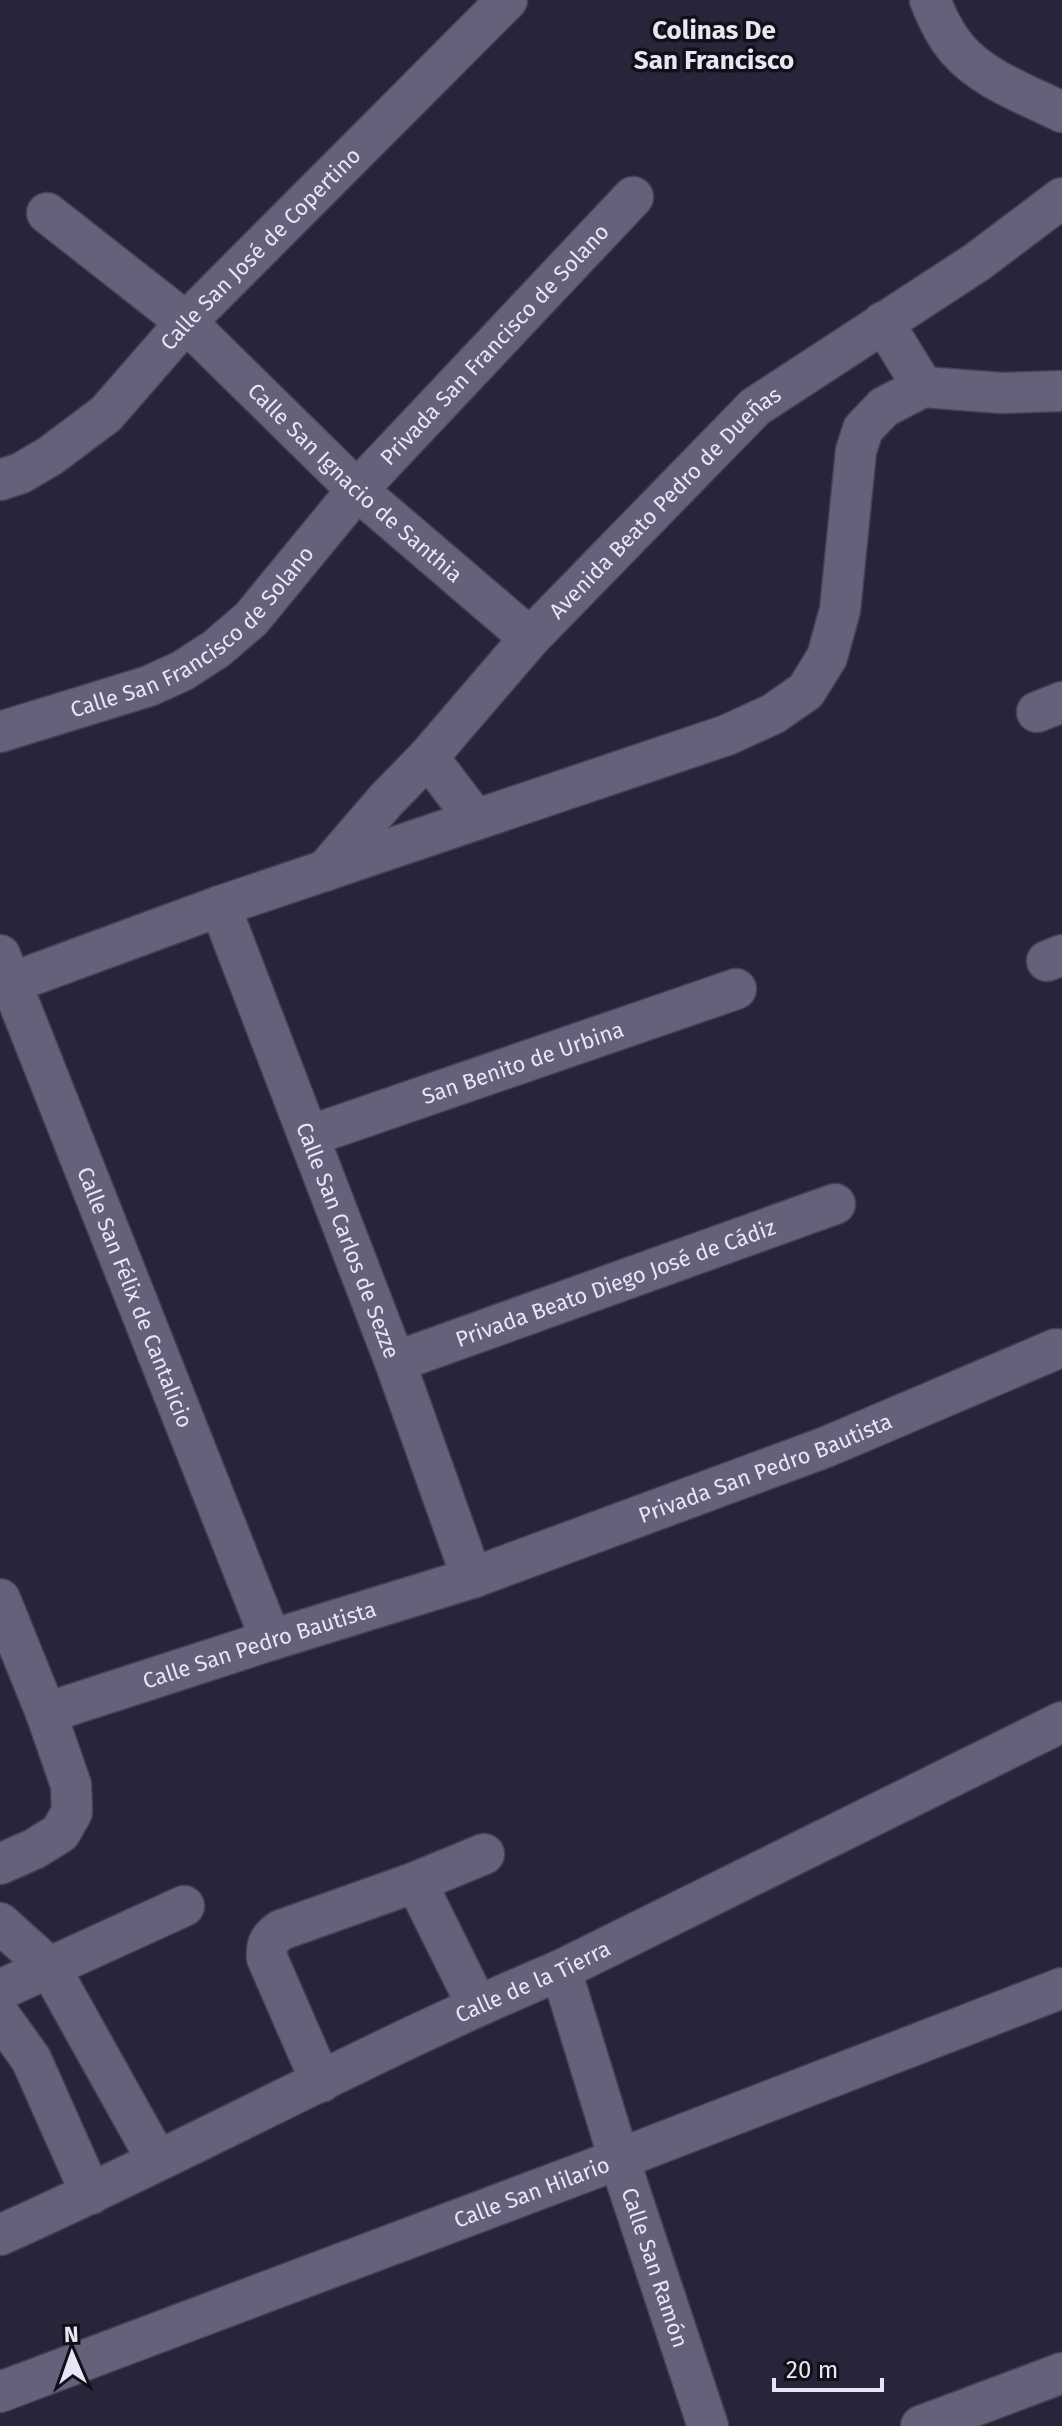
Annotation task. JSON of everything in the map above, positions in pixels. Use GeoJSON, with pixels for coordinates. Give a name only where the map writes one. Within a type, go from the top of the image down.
{"type":"FeatureCollection","features":[{"type":"Feature","properties":{"kind":"street","name":"Calle San José de Copertino"},"geometry":{"type":"LineString","coordinates":[[0,480],[21,473],[50,456],[106,414],[186,322],[507,0]]}},
{"type":"Feature","properties":{"kind":"street"},"geometry":{"type":"LineString","coordinates":[[930,0],[941,26],[959,52],[986,73],[1062,112]]}},
{"type":"Feature","properties":{"kind":"street","name":"Privada San Francisco de Solano"},"geometry":{"type":"LineString","coordinates":[[357,490],[633,197]]}},
{"type":"Feature","properties":{"kind":"street","name":"Avenida Beato Pedro de Dueñas"},"geometry":{"type":"LineString","coordinates":[[325,871],[530,638],[755,407],[977,262],[1062,198]]}},
{"type":"Feature","properties":{"kind":"street","name":"Calle San Ignacio de Santhia"},"geometry":{"type":"LineString","coordinates":[[47,213],[186,322],[357,490],[530,638]]}},
{"type":"Feature","properties":{"kind":"street"},"geometry":{"type":"LineString","coordinates":[[883,322],[923,387]]}},
{"type":"Feature","properties":{"kind":"street"},"geometry":{"type":"LineString","coordinates":[[3,975],[220,906],[727,735],[773,714],[806,691],[827,657],[840,610],[856,451],[863,429],[884,407],[923,387],[1002,393],[1062,391]]}},
{"type":"Feature","properties":{"kind":"street","name":"Calle San Francisco de Solano"},"geometry":{"type":"LineString","coordinates":[[0,732],[149,686],[182,671],[216,649],[251,619],[357,490]]}},
{"type":"Feature","properties":{"kind":"street"},"geometry":{"type":"LineString","coordinates":[[428,757],[475,819]]}},
{"type":"Feature","properties":{"kind":"street","name":"Calle San Carlos de Sezze"},"geometry":{"type":"LineString","coordinates":[[220,906],[395,1362],[472,1578]]}},
{"type":"Feature","properties":{"kind":"street","name":"Calle San Félix de Cantalicio"},"geometry":{"type":"LineString","coordinates":[[3,975],[271,1640]]}},
{"type":"Feature","properties":{"kind":"street","name":"San Benito de Urbina"},"geometry":{"type":"LineString","coordinates":[[309,1136],[736,989]]}},
{"type":"Feature","properties":{"kind":"street","name":"Privada Beato Diego José de Cádiz"},"geometry":{"type":"LineString","coordinates":[[395,1362],[835,1204]]}},
{"type":"Feature","properties":{"kind":"street","name":"Privada San Pedro Bautista"},"geometry":{"type":"LineString","coordinates":[[472,1578],[826,1447],[1056,1349]]}},
{"type":"Feature","properties":{"kind":"street","name":"Calle San Pedro Bautista"},"geometry":{"type":"LineString","coordinates":[[46,1713],[472,1578]]}},
{"type":"Feature","properties":{"kind":"street"},"geometry":{"type":"LineString","coordinates":[[0,1599],[71,1785],[72,1812],[60,1833],[0,1864]]}},
{"type":"Feature","properties":{"kind":"street","name":"Calle de la Tierra"},"geometry":{"type":"LineString","coordinates":[[0,2235],[91,2194],[477,2005],[561,1970],[1062,1722]]}},
{"type":"Feature","properties":{"kind":"street"},"geometry":{"type":"LineString","coordinates":[[321,2082],[267,1958],[266,1947],[270,1938],[281,1930],[484,1854]]}},
{"type":"Feature","properties":{"kind":"street"},"geometry":{"type":"LineString","coordinates":[[416,1882],[477,2005]]}},
{"type":"Feature","properties":{"kind":"street"},"geometry":{"type":"LineString","coordinates":[[0,1990],[184,1906]]}},
{"type":"Feature","properties":{"kind":"street"},"geometry":{"type":"LineString","coordinates":[[0,1923],[50,1968],[157,2160]]}},
{"type":"Feature","properties":{"kind":"street","name":"Calle San Ramón"},"geometry":{"type":"LineString","coordinates":[[561,1970],[619,2159],[708,2426]]}},
{"type":"Feature","properties":{"kind":"street","name":"Calle San Hilario"},"geometry":{"type":"LineString","coordinates":[[0,2392],[1062,1988]]}},
{"type":"Feature","properties":{"kind":"street"},"geometry":{"type":"LineString","coordinates":[[0,2016],[31,2059],[91,2194]]}},
{"type":"Feature","properties":{"kind":"street"},"geometry":{"type":"LineString","coordinates":[[921,2426],[1062,2373]]}},
{"type":"Feature","properties":{"kind":"district","name":"Colinas De San Francisco"},"geometry":{"type":"Point","coordinates":[714,45]}}]}
